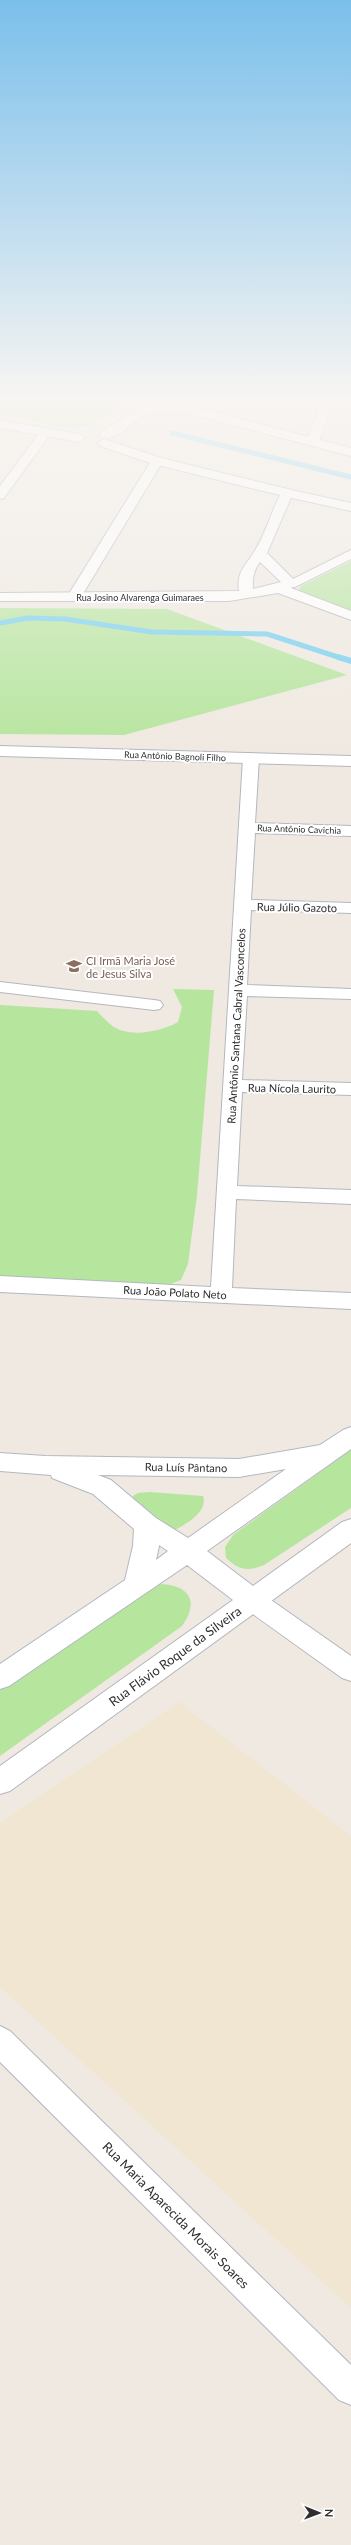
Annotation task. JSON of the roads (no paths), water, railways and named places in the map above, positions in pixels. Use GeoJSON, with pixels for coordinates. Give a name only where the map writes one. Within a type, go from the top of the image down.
{"type":"FeatureCollection","features":[{"type":"Feature","properties":{"kind":"street"},"geometry":{"type":"LineString","coordinates":[[74,597],[124,516]]}},
{"type":"Feature","properties":{"kind":"street"},"geometry":{"type":"LineString","coordinates":[[247,596],[245,582],[250,565],[260,554],[277,516]]}},
{"type":"Feature","properties":{"kind":"street"},"geometry":{"type":"LineString","coordinates":[[260,554],[284,586],[351,616]]}},
{"type":"Feature","properties":{"kind":"street"},"geometry":{"type":"LineString","coordinates":[[284,586],[351,554]]}},
{"type":"Feature","properties":{"kind":"street","name":"Rua Josino Alvarenga Guimaraes"},"geometry":{"type":"LineString","coordinates":[[0,597],[247,596],[284,586]]}},
{"type":"Feature","properties":{"kind":"street","name":"Rua Antônio Bagnoli Filho"},"geometry":{"type":"LineString","coordinates":[[0,751],[351,761]]}},
{"type":"Feature","properties":{"kind":"street","name":"Rua Antônio Santana Cabral Vasconcelos"},"geometry":{"type":"LineString","coordinates":[[221,1294],[251,758]]}},
{"type":"Feature","properties":{"kind":"street","name":"Rua Antônio Cavichia"},"geometry":{"type":"LineString","coordinates":[[247,828],[351,831]]}},
{"type":"Feature","properties":{"kind":"street","name":"Rua Júlio Gazoto"},"geometry":{"type":"LineString","coordinates":[[243,905],[351,908]]}},
{"type":"Feature","properties":{"kind":"street"},"geometry":{"type":"LineString","coordinates":[[0,987],[154,1004]]}},
{"type":"Feature","properties":{"kind":"street"},"geometry":{"type":"LineString","coordinates":[[238,990],[351,994]]}},
{"type":"Feature","properties":{"kind":"street","name":"Rua Nícola Laurito"},"geometry":{"type":"LineString","coordinates":[[232,1086],[351,1089]]}},
{"type":"Feature","properties":{"kind":"street"},"geometry":{"type":"LineString","coordinates":[[227,1192],[351,1197]]}},
{"type":"Feature","properties":{"kind":"street","name":"Rua João Polato Neto"},"geometry":{"type":"LineString","coordinates":[[0,1284],[351,1301]]}},
{"type":"Feature","properties":{"kind":"street"},"geometry":{"type":"LineString","coordinates":[[0,1678],[188,1551],[351,1436]]}},
{"type":"Feature","properties":{"kind":"street","name":"Rua Luís Pântano"},"geometry":{"type":"LineString","coordinates":[[0,1462],[45,1465],[239,1468],[325,1453]]}},
{"type":"Feature","properties":{"kind":"street","name":"Rua Luís Pântano"},"geometry":{"type":"LineString","coordinates":[[45,1465],[102,1487],[147,1525],[188,1551],[252,1600]]}},
{"type":"Feature","properties":{"kind":"street"},"geometry":{"type":"LineString","coordinates":[[137,1585],[146,1546],[147,1525]]}},
{"type":"Feature","properties":{"kind":"street","name":"Rua Flávio Roque da Silveira"},"geometry":{"type":"LineString","coordinates":[[0,1782],[351,1529]]}},
{"type":"Feature","properties":{"kind":"street"},"geometry":{"type":"LineString","coordinates":[[252,1600],[351,1670]]}},
{"type":"Feature","properties":{"kind":"street","name":"Rua Maria Aparecida Morais Soares"},"geometry":{"type":"LineString","coordinates":[[0,2041],[351,2388]]}},
{"type":"Feature","properties":{"kind":"waterway"},"geometry":{"type":"LineString","coordinates":[[0,623],[28,618],[65,619],[152,632],[267,634],[341,658]]}},
{"type":"Feature","properties":{"kind":"waterway"},"geometry":{"type":"LineString","coordinates":[[338,657],[351,661]]}},
{"type":"Feature","properties":{"kind":"place","name":"CI Irmã Maria José de Jesus Silva"},"geometry":{"type":"Point","coordinates":[74,966]}}]}
